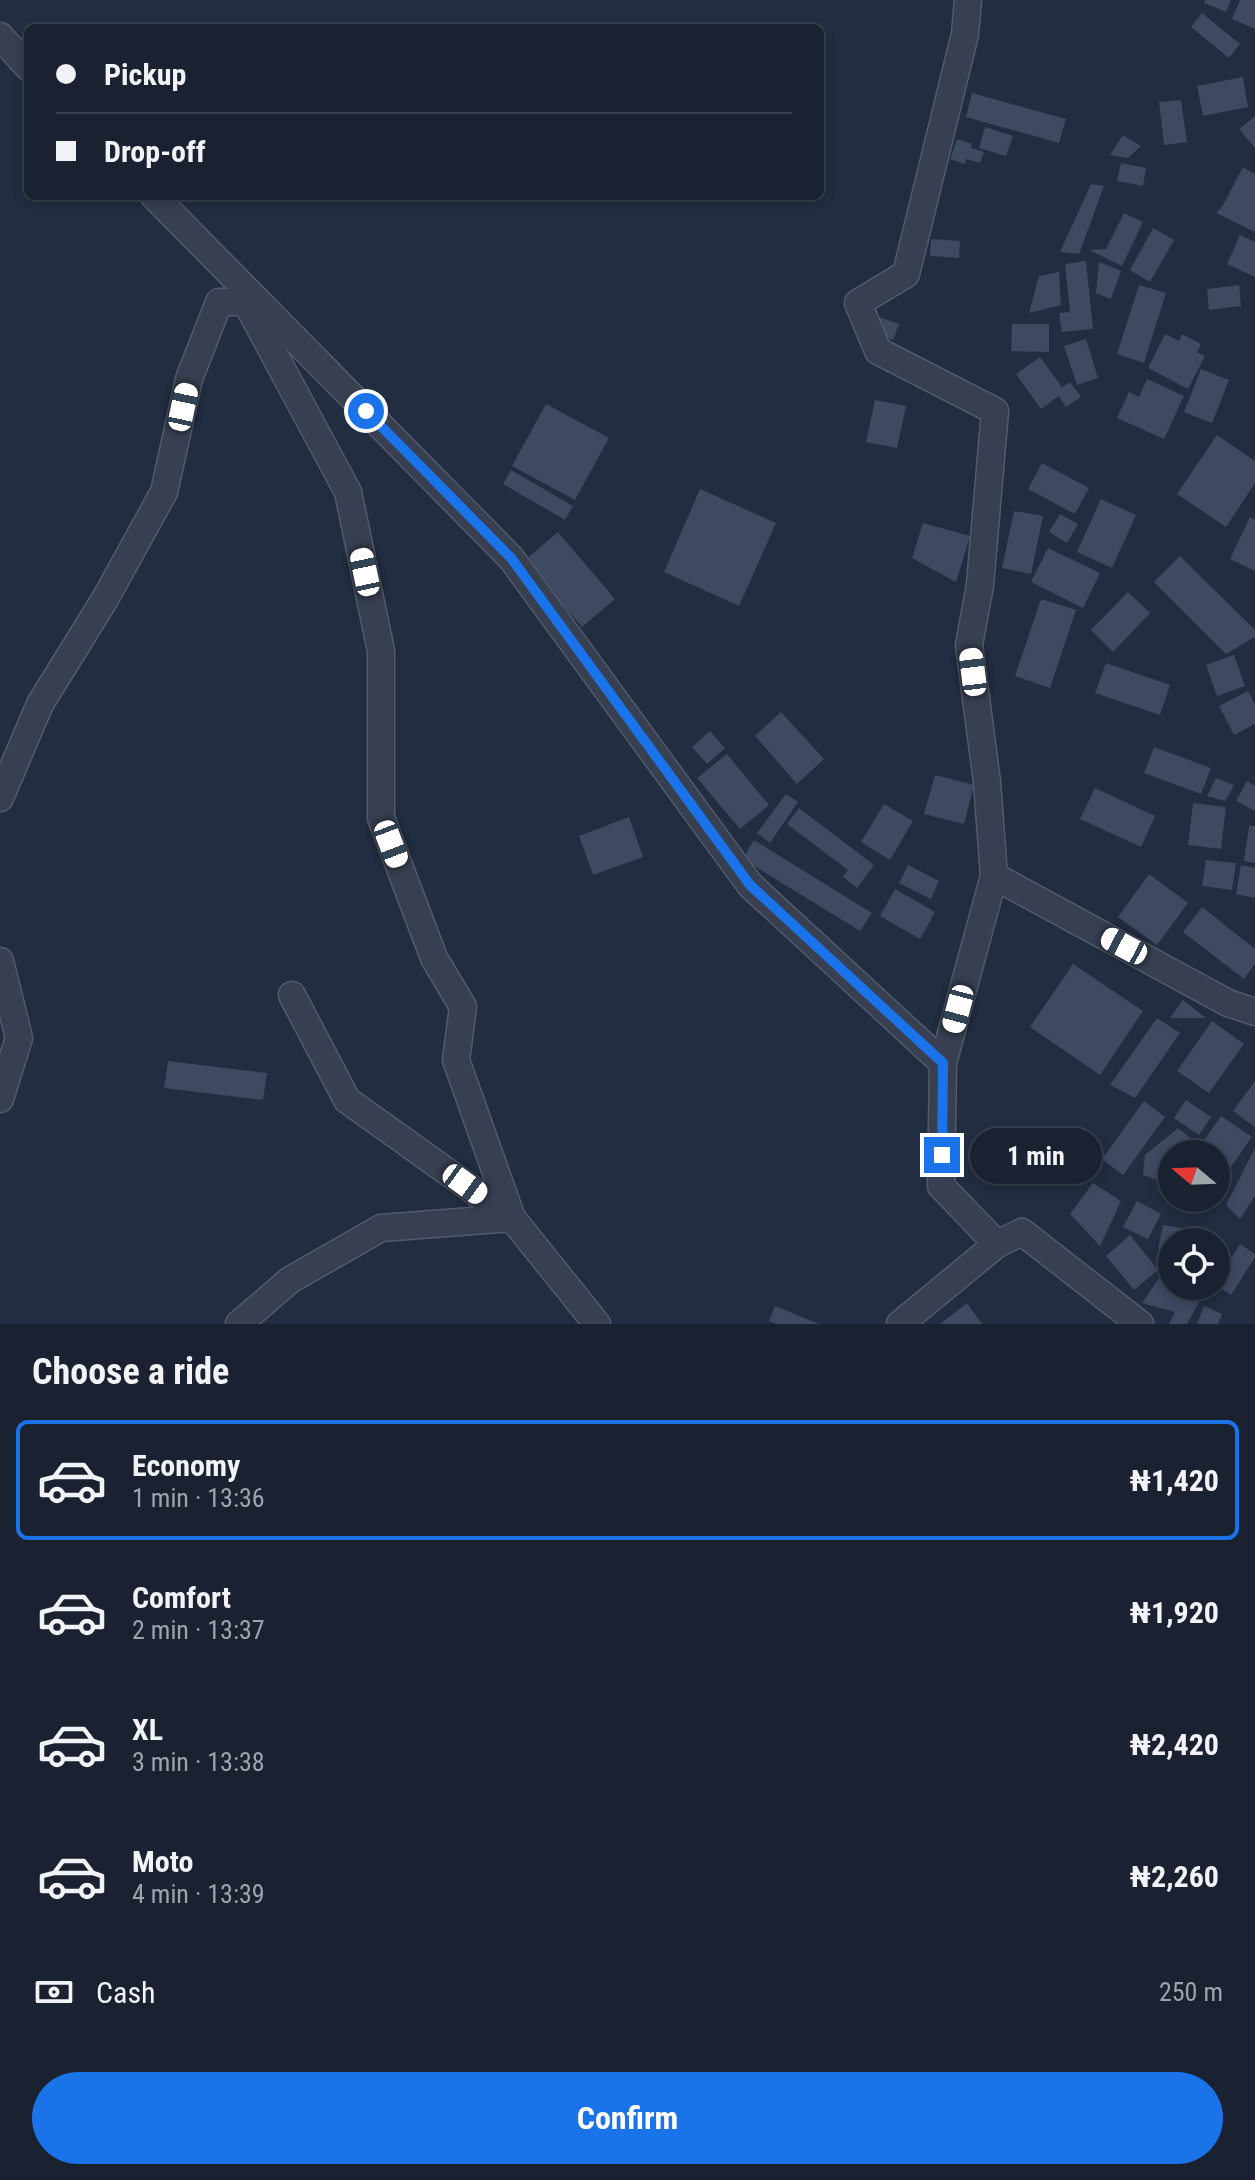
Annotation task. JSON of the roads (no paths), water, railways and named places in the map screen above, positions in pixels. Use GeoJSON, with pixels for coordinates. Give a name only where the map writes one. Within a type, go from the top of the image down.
{"type":"FeatureCollection","features":[{"type":"Feature","properties":{"kind":"street"},"geometry":{"type":"LineString","coordinates":[[968,0],[965,34],[906,274],[858,303],[878,351],[995,411],[980,585],[969,645],[987,782],[994,876],[943,1063],[941,1186],[997,1244]]}},
{"type":"Feature","properties":{"kind":"street"},"geometry":{"type":"LineString","coordinates":[[0,36],[24,63]]}},
{"type":"Feature","properties":{"kind":"street"},"geometry":{"type":"LineString","coordinates":[[158,200],[252,302],[511,558],[750,885],[943,1063]]}},
{"type":"Feature","properties":{"kind":"street"},"geometry":{"type":"LineString","coordinates":[[0,798],[40,704],[105,599],[164,492],[189,379],[219,302],[252,302]]}},
{"type":"Feature","properties":{"kind":"street"},"geometry":{"type":"LineString","coordinates":[[252,302],[348,492],[381,651],[381,818],[434,958],[463,1007],[456,1060],[512,1218]]}},
{"type":"Feature","properties":{"kind":"street"},"geometry":{"type":"LineString","coordinates":[[994,876],[1228,1003],[1255,1012]]}},
{"type":"Feature","properties":{"kind":"street"},"geometry":{"type":"LineString","coordinates":[[0,961],[19,1038],[0,1099]]}},
{"type":"Feature","properties":{"kind":"street"},"geometry":{"type":"LineString","coordinates":[[292,995],[347,1100],[512,1218],[597,1324]]}},
{"type":"Feature","properties":{"kind":"street"},"geometry":{"type":"LineString","coordinates":[[239,1324],[290,1280],[381,1228],[512,1218]]}},
{"type":"Feature","properties":{"kind":"street"},"geometry":{"type":"LineString","coordinates":[[900,1324],[997,1244],[1022,1232],[1140,1324]]}}]}
